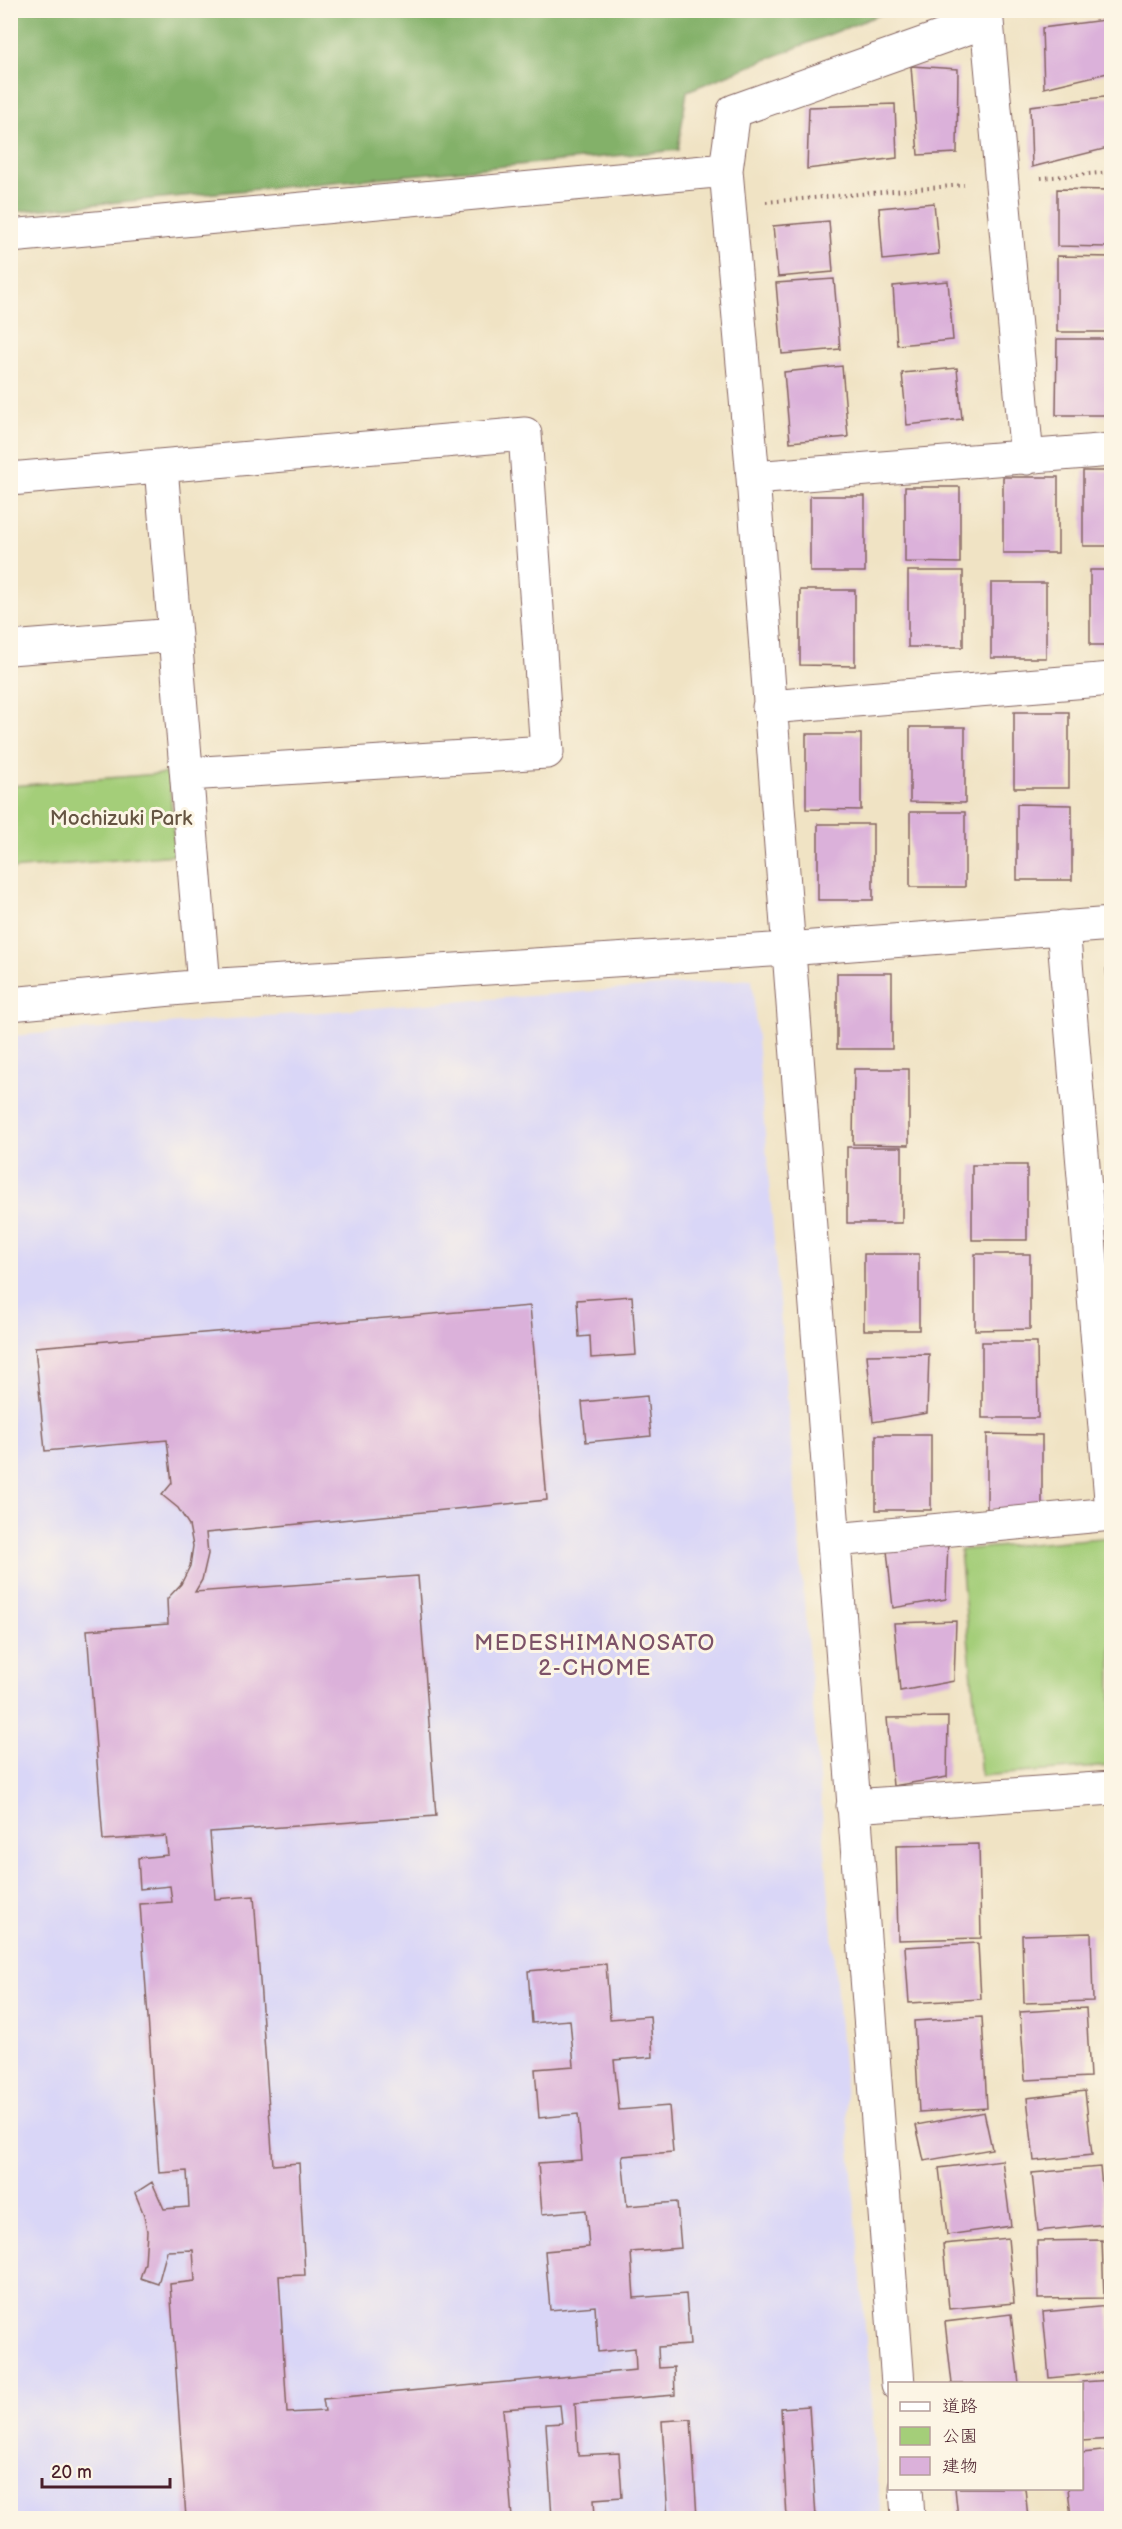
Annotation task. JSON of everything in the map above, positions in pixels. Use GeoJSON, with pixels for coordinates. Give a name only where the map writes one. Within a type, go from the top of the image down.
{"type":"FeatureCollection","features":[{"type":"Feature","properties":{"kind":"street"},"geometry":{"type":"LineString","coordinates":[[898,2382],[853,1806],[835,1540],[787,949],[753,478],[726,170],[734,111],[987,21],[1027,458]]}},
{"type":"Feature","properties":{"kind":"street"},"geometry":{"type":"LineString","coordinates":[[10,236],[726,170]]}},
{"type":"Feature","properties":{"kind":"street"},"geometry":{"type":"LineString","coordinates":[[10,479],[525,434],[547,752],[187,774]]}},
{"type":"Feature","properties":{"kind":"street"},"geometry":{"type":"LineString","coordinates":[[753,478],[1112,450]]}},
{"type":"Feature","properties":{"kind":"street"},"geometry":{"type":"LineString","coordinates":[[161,467],[204,986]]}},
{"type":"Feature","properties":{"kind":"street"},"geometry":{"type":"LineString","coordinates":[[10,648],[175,635]]}},
{"type":"Feature","properties":{"kind":"street"},"geometry":{"type":"LineString","coordinates":[[769,707],[1112,679]]}},
{"type":"Feature","properties":{"kind":"street"},"geometry":{"type":"LineString","coordinates":[[10,1004],[204,986],[787,949],[1112,924]]}},
{"type":"Feature","properties":{"kind":"street"},"geometry":{"type":"LineString","coordinates":[[835,1540],[1112,1512],[1062,927]]}},
{"type":"Feature","properties":{"kind":"street"},"geometry":{"type":"LineString","coordinates":[[853,1806],[1112,1788]]}},
{"type":"Feature","properties":{"kind":"street"},"geometry":{"type":"LineString","coordinates":[[906,2490],[908,2518]]}},
{"type":"Feature","properties":{"kind":"path"},"geometry":{"type":"LineString","coordinates":[[729,206],[1112,172]]}},
{"type":"Feature","properties":{"kind":"shaded area"},"geometry":{"type":"Polygon","coordinates":[[[752,979],[881,2518],[11,2518],[11,1036],[752,979]]]}},
{"type":"Feature","properties":{"kind":"green space"},"geometry":{"type":"Polygon","coordinates":[[[11,10],[889,11],[687,91],[678,150],[11,212],[11,10]]]}},
{"type":"Feature","properties":{"kind":"green space","name":"Mochizuki Park"},"geometry":{"type":"Polygon","coordinates":[[[169,773],[175,855],[11,869],[11,786],[169,773]]]}},
{"type":"Feature","properties":{"kind":"green space"},"geometry":{"type":"Polygon","coordinates":[[[1111,1537],[1111,1766],[981,1776],[960,1550],[1111,1537]]]}},
{"type":"Feature","properties":{"kind":"building"},"geometry":{"type":"Polygon","coordinates":[[[1112,19],[1112,72],[1044,88],[1042,28],[1112,19]]]}},
{"type":"Feature","properties":{"kind":"building"},"geometry":{"type":"Polygon","coordinates":[[[911,66],[958,69],[957,153],[918,155],[911,66]]]}},
{"type":"Feature","properties":{"kind":"building"},"geometry":{"type":"Polygon","coordinates":[[[1112,96],[1112,147],[1032,167],[1030,106],[1112,96]]]}},
{"type":"Feature","properties":{"kind":"building"},"geometry":{"type":"Polygon","coordinates":[[[895,104],[897,158],[807,169],[809,107],[895,104]]]}},
{"type":"Feature","properties":{"kind":"building"},"geometry":{"type":"Polygon","coordinates":[[[1057,189],[1109,190],[1108,247],[1057,246],[1057,189]]]}},
{"type":"Feature","properties":{"kind":"building"},"geometry":{"type":"Polygon","coordinates":[[[934,203],[939,254],[883,260],[879,208],[934,203]]]}},
{"type":"Feature","properties":{"kind":"building"},"geometry":{"type":"Polygon","coordinates":[[[829,221],[833,272],[778,277],[773,226],[829,221]]]}},
{"type":"Feature","properties":{"kind":"building"},"geometry":{"type":"Polygon","coordinates":[[[1057,256],[1112,257],[1112,332],[1057,332],[1057,256]]]}},
{"type":"Feature","properties":{"kind":"building"},"geometry":{"type":"Polygon","coordinates":[[[834,279],[840,349],[782,354],[776,283],[834,279]]]}},
{"type":"Feature","properties":{"kind":"building"},"geometry":{"type":"Polygon","coordinates":[[[948,281],[953,340],[897,345],[893,286],[948,281]]]}},
{"type":"Feature","properties":{"kind":"building"},"geometry":{"type":"Polygon","coordinates":[[[1057,339],[1112,339],[1112,415],[1056,415],[1057,339]]]}},
{"type":"Feature","properties":{"kind":"building"},"geometry":{"type":"Polygon","coordinates":[[[842,366],[848,437],[790,442],[784,372],[842,366]]]}},
{"type":"Feature","properties":{"kind":"building"},"geometry":{"type":"Polygon","coordinates":[[[957,368],[962,419],[907,425],[902,373],[957,368]]]}},
{"type":"Feature","properties":{"kind":"building"},"geometry":{"type":"Polygon","coordinates":[[[1083,471],[1112,471],[1112,546],[1083,546],[1083,471]]]}},
{"type":"Feature","properties":{"kind":"building"},"geometry":{"type":"Polygon","coordinates":[[[1003,477],[1058,477],[1058,553],[1003,553],[1003,477]]]}},
{"type":"Feature","properties":{"kind":"building"},"geometry":{"type":"Polygon","coordinates":[[[905,487],[960,487],[960,563],[905,562],[905,487]]]}},
{"type":"Feature","properties":{"kind":"building"},"geometry":{"type":"Polygon","coordinates":[[[810,496],[865,496],[865,572],[810,572],[810,496]]]}},
{"type":"Feature","properties":{"kind":"building"},"geometry":{"type":"Polygon","coordinates":[[[1090,570],[1112,570],[1112,645],[1090,645],[1090,570]]]}},
{"type":"Feature","properties":{"kind":"building"},"geometry":{"type":"Polygon","coordinates":[[[908,571],[963,571],[963,647],[908,647],[908,571]]]}},
{"type":"Feature","properties":{"kind":"building"},"geometry":{"type":"Polygon","coordinates":[[[991,583],[1046,583],[1046,658],[991,658],[991,583]]]}},
{"type":"Feature","properties":{"kind":"building"},"geometry":{"type":"Polygon","coordinates":[[[800,590],[855,590],[855,666],[800,665],[800,590]]]}},
{"type":"Feature","properties":{"kind":"building"},"geometry":{"type":"Polygon","coordinates":[[[1014,712],[1069,712],[1069,788],[1014,788],[1014,712]]]}},
{"type":"Feature","properties":{"kind":"building"},"geometry":{"type":"Polygon","coordinates":[[[910,727],[965,727],[965,803],[910,802],[910,727]]]}},
{"type":"Feature","properties":{"kind":"building"},"geometry":{"type":"Polygon","coordinates":[[[806,734],[861,734],[861,810],[806,809],[806,734]]]}},
{"type":"Feature","properties":{"kind":"building"},"geometry":{"type":"Polygon","coordinates":[[[1017,804],[1072,805],[1072,880],[1017,880],[1017,804]]]}},
{"type":"Feature","properties":{"kind":"building"},"geometry":{"type":"Polygon","coordinates":[[[910,812],[965,812],[965,887],[910,887],[910,812]]]}},
{"type":"Feature","properties":{"kind":"building"},"geometry":{"type":"Polygon","coordinates":[[[818,824],[873,824],[873,900],[818,900],[818,824]]]}},
{"type":"Feature","properties":{"kind":"building"},"geometry":{"type":"Polygon","coordinates":[[[1106,969],[1112,969],[1112,1013],[1110,1013],[1106,969]]]}},
{"type":"Feature","properties":{"kind":"building"},"geometry":{"type":"Polygon","coordinates":[[[837,973],[892,973],[892,1049],[837,1049],[837,973]]]}},
{"type":"Feature","properties":{"kind":"building"},"geometry":{"type":"Polygon","coordinates":[[[854,1069],[909,1069],[909,1145],[853,1144],[854,1069]]]}},
{"type":"Feature","properties":{"kind":"building"},"geometry":{"type":"Polygon","coordinates":[[[847,1147],[902,1147],[902,1223],[847,1223],[847,1147]]]}},
{"type":"Feature","properties":{"kind":"building"},"geometry":{"type":"Polygon","coordinates":[[[972,1165],[1027,1165],[1027,1240],[972,1240],[972,1165]]]}},
{"type":"Feature","properties":{"kind":"building"},"geometry":{"type":"Polygon","coordinates":[[[864,1254],[919,1254],[919,1330],[864,1330],[864,1254]]]}},
{"type":"Feature","properties":{"kind":"building"},"geometry":{"type":"Polygon","coordinates":[[[975,1254],[1030,1254],[1030,1329],[975,1330],[975,1254]]]}},
{"type":"Feature","properties":{"kind":"building"},"geometry":{"type":"Polygon","coordinates":[[[632,1296],[636,1355],[591,1358],[590,1336],[579,1337],[577,1300],[632,1296]]]}},
{"type":"Feature","properties":{"kind":"building"},"geometry":{"type":"Polygon","coordinates":[[[530,1306],[547,1500],[206,1533],[208,1554],[202,1580],[195,1592],[418,1576],[436,1816],[210,1832],[215,1899],[254,1896],[273,2165],[299,2163],[305,2275],[279,2276],[287,2413],[325,2411],[323,2399],[636,2370],[635,2348],[598,2352],[595,2306],[550,2310],[545,2251],[589,2247],[586,2210],[542,2214],[538,2163],[582,2160],[578,2114],[539,2118],[535,2069],[574,2066],[570,2020],[532,2023],[528,1971],[606,1964],[610,2019],[650,2016],[653,2057],[614,2060],[619,2110],[669,2106],[673,2152],[622,2156],[627,2206],[677,2202],[681,2248],[631,2252],[634,2298],[686,2294],[690,2345],[658,2347],[659,2368],[674,2367],[675,2395],[575,2403],[578,2455],[619,2453],[622,2497],[594,2499],[595,2518],[552,2518],[546,2424],[562,2423],[560,2405],[503,2409],[512,2518],[186,2518],[170,2284],[195,2281],[193,2250],[167,2251],[158,2284],[140,2278],[145,2263],[147,2231],[144,2215],[135,2193],[152,2182],[164,2209],[189,2207],[187,2171],[159,2173],[140,1904],[172,1902],[170,1886],[140,1889],[138,1858],[168,1855],[166,1836],[103,1840],[87,1630],[168,1624],[167,1599],[181,1584],[190,1566],[193,1546],[189,1525],[178,1508],[162,1495],[172,1483],[167,1440],[45,1451],[35,1347],[530,1306]]]}},
{"type":"Feature","properties":{"kind":"building"},"geometry":{"type":"Polygon","coordinates":[[[982,1342],[1037,1342],[1038,1418],[982,1418],[982,1342]]]}},
{"type":"Feature","properties":{"kind":"building"},"geometry":{"type":"Polygon","coordinates":[[[929,1354],[927,1413],[873,1422],[867,1355],[929,1354]]]}},
{"type":"Feature","properties":{"kind":"building"},"geometry":{"type":"Polygon","coordinates":[[[647,1396],[651,1436],[586,1442],[582,1402],[647,1396]]]}},
{"type":"Feature","properties":{"kind":"building"},"geometry":{"type":"Polygon","coordinates":[[[987,1434],[1042,1435],[1042,1510],[987,1510],[987,1434]]]}},
{"type":"Feature","properties":{"kind":"building"},"geometry":{"type":"Polygon","coordinates":[[[876,1435],[931,1435],[931,1510],[876,1510],[876,1435]]]}},
{"type":"Feature","properties":{"kind":"building"},"geometry":{"type":"Polygon","coordinates":[[[948,1539],[946,1599],[893,1608],[886,1541],[948,1539]]]}},
{"type":"Feature","properties":{"kind":"building"},"geometry":{"type":"Polygon","coordinates":[[[956,1621],[954,1681],[900,1691],[894,1623],[956,1621]]]}},
{"type":"Feature","properties":{"kind":"building"},"geometry":{"type":"Polygon","coordinates":[[[948,1717],[947,1777],[893,1786],[887,1718],[948,1717]]]}},
{"type":"Feature","properties":{"kind":"building"},"geometry":{"type":"Polygon","coordinates":[[[979,1844],[981,1938],[898,1940],[896,1846],[979,1844]]]}},
{"type":"Feature","properties":{"kind":"building"},"geometry":{"type":"Polygon","coordinates":[[[1091,1933],[1093,2001],[1024,2003],[1022,1935],[1091,1933]]]}},
{"type":"Feature","properties":{"kind":"building"},"geometry":{"type":"Polygon","coordinates":[[[978,1943],[981,1999],[909,2003],[905,1947],[978,1943]]]}},
{"type":"Feature","properties":{"kind":"building"},"geometry":{"type":"Polygon","coordinates":[[[1086,2008],[1090,2077],[1025,2080],[1020,2012],[1086,2008]]]}},
{"type":"Feature","properties":{"kind":"building"},"geometry":{"type":"Polygon","coordinates":[[[982,2017],[987,2108],[919,2112],[914,2021],[982,2017]]]}},
{"type":"Feature","properties":{"kind":"building"},"geometry":{"type":"Polygon","coordinates":[[[1085,2091],[1092,2155],[1034,2161],[1027,2098],[1085,2091]]]}},
{"type":"Feature","properties":{"kind":"building"},"geometry":{"type":"Polygon","coordinates":[[[984,2112],[992,2149],[924,2161],[916,2125],[984,2112]]]}},
{"type":"Feature","properties":{"kind":"building"},"geometry":{"type":"Polygon","coordinates":[[[1002,2160],[1011,2226],[947,2235],[939,2168],[1002,2160]]]}},
{"type":"Feature","properties":{"kind":"building"},"geometry":{"type":"Polygon","coordinates":[[[1100,2167],[1106,2224],[1038,2231],[1032,2173],[1100,2167]]]}},
{"type":"Feature","properties":{"kind":"building"},"geometry":{"type":"Polygon","coordinates":[[[1008,2238],[1014,2303],[949,2309],[943,2244],[1008,2238]]]}},
{"type":"Feature","properties":{"kind":"building"},"geometry":{"type":"Polygon","coordinates":[[[1102,2240],[1104,2298],[1038,2299],[1037,2241],[1102,2240]]]}},
{"type":"Feature","properties":{"kind":"building"},"geometry":{"type":"Polygon","coordinates":[[[1109,2306],[1112,2372],[1049,2378],[1043,2312],[1109,2306]]]}},
{"type":"Feature","properties":{"kind":"building"},"geometry":{"type":"Polygon","coordinates":[[[1011,2314],[1019,2382],[952,2382],[945,2322],[1011,2314]]]}},
{"type":"Feature","properties":{"kind":"building"},"geometry":{"type":"Polygon","coordinates":[[[1112,2380],[1112,2439],[1083,2441],[1082,2382],[1112,2380]]]}},
{"type":"Feature","properties":{"kind":"building"},"geometry":{"type":"Polygon","coordinates":[[[809,2406],[816,2518],[787,2518],[781,2408],[809,2406]]]}},
{"type":"Feature","properties":{"kind":"building"},"geometry":{"type":"Polygon","coordinates":[[[691,2419],[697,2518],[668,2518],[662,2421],[691,2419]]]}},
{"type":"Feature","properties":{"kind":"building"},"geometry":{"type":"Polygon","coordinates":[[[1112,2450],[1112,2517],[1071,2518],[1068,2490],[1083,2490],[1083,2453],[1112,2450]]]}},
{"type":"Feature","properties":{"kind":"building"},"geometry":{"type":"Polygon","coordinates":[[[955,2490],[1025,2490],[1028,2518],[958,2518],[955,2490]]]}},
{"type":"Feature","properties":{"kind":"district","name":"MEDESHIMANOSATO 2-CHOME"},"geometry":{"type":"Point","coordinates":[595,1655]}}]}
